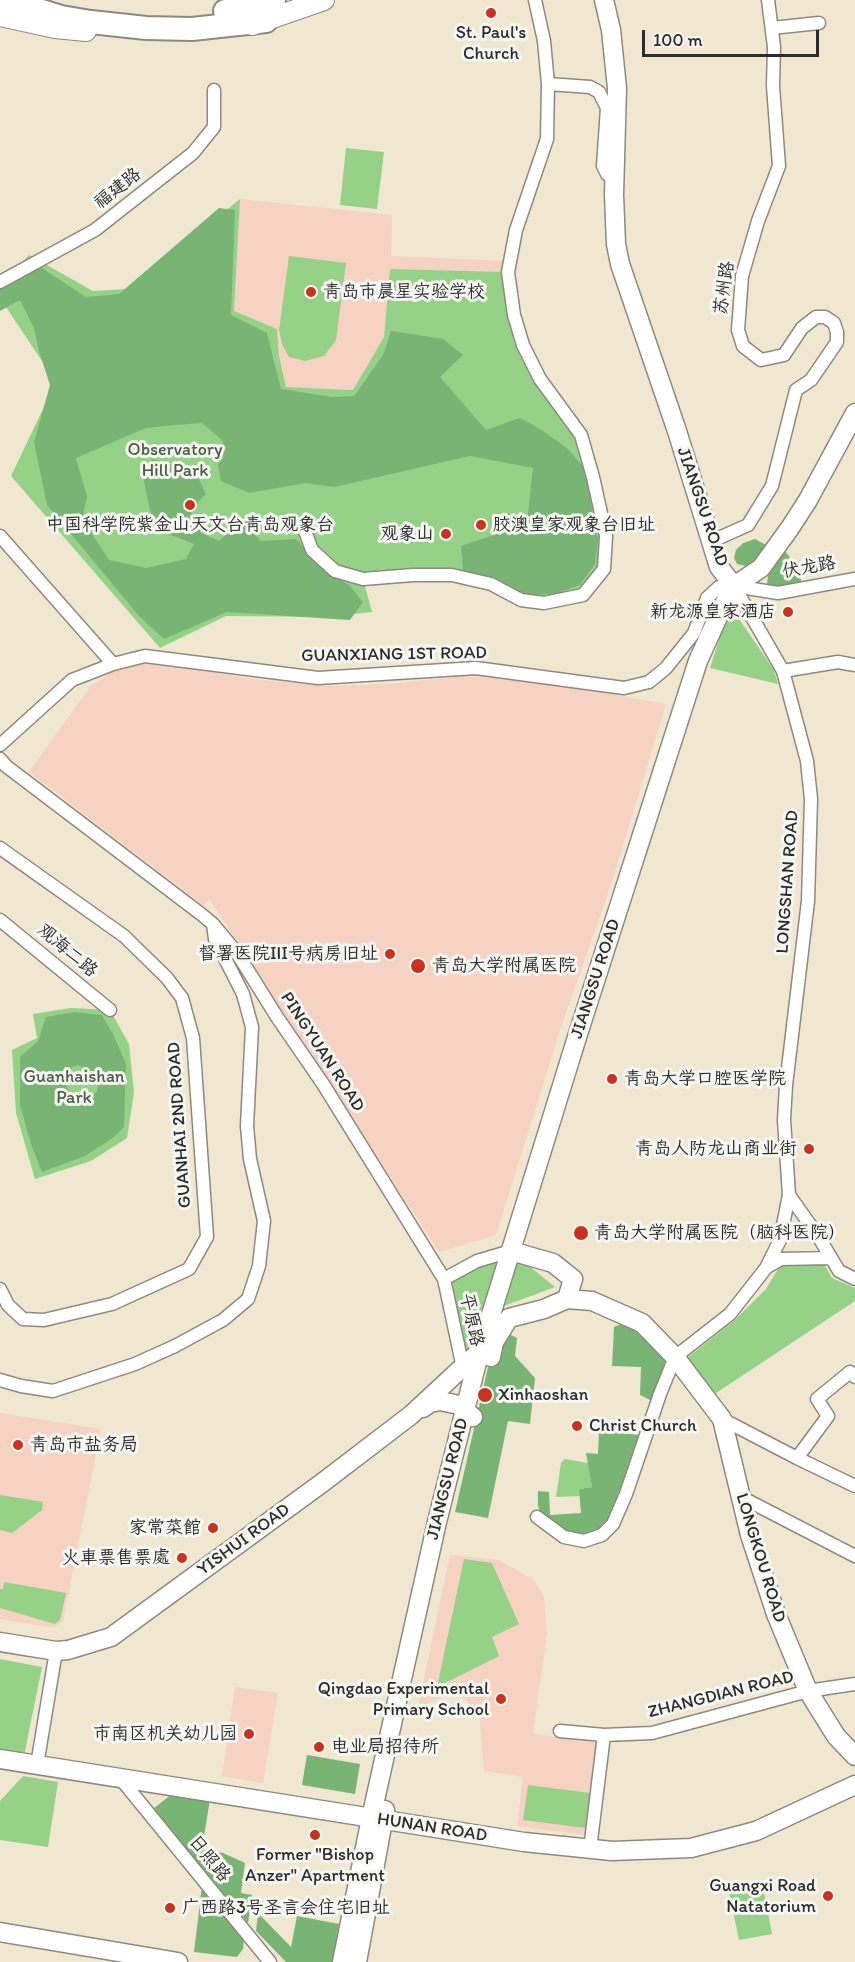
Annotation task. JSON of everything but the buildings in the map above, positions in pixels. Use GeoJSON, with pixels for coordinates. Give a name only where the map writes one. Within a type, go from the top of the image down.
{"type":"FeatureCollection","features":[{"type":"Feature","properties":{"kind":"highway"},"geometry":{"type":"LineString","coordinates":[[6,0],[61,17],[146,28],[192,28],[270,10]]}},
{"type":"Feature","properties":{"kind":"highway"},"geometry":{"type":"LineString","coordinates":[[20,0],[93,15],[153,18],[207,14],[251,7],[270,10]]}},
{"type":"Feature","properties":{"kind":"main road"},"geometry":{"type":"LineString","coordinates":[[0,16],[56,28],[114,35],[161,37],[222,33],[270,10],[324,0]]}},
{"type":"Feature","properties":{"kind":"main road","name":"JIANGSU ROAD"},"geometry":{"type":"LineString","coordinates":[[342,1962],[459,1475],[480,1350],[578,1034],[698,661],[734,586],[719,567],[620,264],[616,244],[615,181],[618,88],[604,3]]}},
{"type":"Feature","properties":{"kind":"main road"},"geometry":{"type":"LineString","coordinates":[[734,586],[761,568],[778,544],[808,500],[855,413]]}},
{"type":"Feature","properties":{"kind":"main road"},"geometry":{"type":"LineString","coordinates":[[511,1251],[553,1263],[573,1279],[592,1301]]}},
{"type":"Feature","properties":{"kind":"main road"},"geometry":{"type":"LineString","coordinates":[[567,1299],[573,1279]]}},
{"type":"Feature","properties":{"kind":"main road"},"geometry":{"type":"LineString","coordinates":[[496,1300],[499,1312],[509,1318],[544,1309],[567,1299],[592,1301]]}},
{"type":"Feature","properties":{"kind":"main road","name":"LONGKOU ROAD"},"geometry":{"type":"LineString","coordinates":[[592,1301],[642,1323],[675,1357],[722,1419],[750,1535],[776,1614],[808,1691],[836,1736],[855,1756]]}},
{"type":"Feature","properties":{"kind":"main road","name":"JIANGSU ROAD"},"geometry":{"type":"LineString","coordinates":[[467,1422],[494,1342],[509,1318]]}},
{"type":"Feature","properties":{"kind":"main road","name":"YISHUI ROAD"},"geometry":{"type":"LineString","coordinates":[[0,1642],[56,1651],[68,1650],[111,1637],[411,1415],[463,1368],[509,1318]]}},
{"type":"Feature","properties":{"kind":"main road"},"geometry":{"type":"LineString","coordinates":[[411,1415],[433,1410],[453,1413],[467,1422]]}},
{"type":"Feature","properties":{"kind":"main road","name":"HUNAN ROAD"},"geometry":{"type":"LineString","coordinates":[[0,1759],[524,1842],[612,1851],[691,1848],[756,1831],[855,1785]]}},
{"type":"Feature","properties":{"kind":"main road","name":"JIANGSU ROAD"},"geometry":{"type":"LineString","coordinates":[[357,1962],[377,1819]]}},
{"type":"Feature","properties":{"kind":"main road"},"geometry":{"type":"LineString","coordinates":[[0,1932],[139,1959],[178,1962]]}},
{"type":"Feature","properties":{"kind":"street"},"geometry":{"type":"LineString","coordinates":[[305,531],[312,550],[335,571],[363,579],[452,575],[491,584],[521,600],[544,603],[583,595],[604,569],[606,536],[594,477],[581,435],[540,380],[523,345],[514,315],[508,273],[516,230],[547,139],[548,84],[544,41],[535,0]]}},
{"type":"Feature","properties":{"kind":"street","name":"苏州路"},"geometry":{"type":"LineString","coordinates":[[712,541],[748,525],[772,486],[796,390],[811,380],[837,342],[834,323],[825,317],[816,317],[802,328],[784,356],[761,360],[743,346],[738,330],[742,276],[758,221],[779,166],[773,86],[772,28],[768,0]]}},
{"type":"Feature","properties":{"kind":"street"},"geometry":{"type":"LineString","coordinates":[[772,28],[819,23]]}},
{"type":"Feature","properties":{"kind":"street"},"geometry":{"type":"LineString","coordinates":[[548,84],[590,87],[599,92],[607,108],[603,166],[607,174],[615,181]]}},
{"type":"Feature","properties":{"kind":"street","name":"福建路"},"geometry":{"type":"LineString","coordinates":[[0,282],[95,230],[193,153],[214,127],[214,90]]}},
{"type":"Feature","properties":{"kind":"street"},"geometry":{"type":"LineString","coordinates":[[0,536],[113,664]]}},
{"type":"Feature","properties":{"kind":"street","name":"伏龙路"},"geometry":{"type":"LineString","coordinates":[[734,586],[778,592],[855,579]]}},
{"type":"Feature","properties":{"kind":"street","name":"GUANXIANG 1ST ROAD"},"geometry":{"type":"LineString","coordinates":[[0,745],[72,680],[113,664],[145,656],[318,678],[476,668],[624,688],[649,682],[666,668],[694,633],[708,598],[719,587],[734,586]]}},
{"type":"Feature","properties":{"kind":"street","name":"LONGSHAN ROAD"},"geometry":{"type":"LineString","coordinates":[[675,1357],[730,1314],[766,1268],[780,1240],[789,1195],[784,1120],[786,1085],[808,901],[812,809],[807,761],[783,670],[734,586]]}},
{"type":"Feature","properties":{"kind":"street"},"geometry":{"type":"LineString","coordinates":[[783,670],[838,662],[855,665]]}},
{"type":"Feature","properties":{"kind":"street","name":"PINGYUAN ROAD"},"geometry":{"type":"LineString","coordinates":[[0,759],[6,766],[213,924],[237,953],[444,1279]]}},
{"type":"Feature","properties":{"kind":"street","name":"GUANHAI 2ND ROAD"},"geometry":{"type":"LineString","coordinates":[[0,848],[124,936],[167,978],[182,998],[193,1038],[207,1237],[189,1269],[112,1304],[44,1320],[23,1319],[4,1307],[0,1289]]}},
{"type":"Feature","properties":{"kind":"street","name":"观海二路"},"geometry":{"type":"LineString","coordinates":[[0,920],[110,1010]]}},
{"type":"Feature","properties":{"kind":"street"},"geometry":{"type":"LineString","coordinates":[[0,1380],[53,1391],[135,1364],[175,1346],[223,1320],[248,1299],[259,1266],[264,1221],[250,1159],[247,1126],[252,1027],[243,994],[215,939],[213,924]]}},
{"type":"Feature","properties":{"kind":"street"},"geometry":{"type":"LineString","coordinates":[[789,1195],[818,1236],[838,1271],[855,1279]]}},
{"type":"Feature","properties":{"kind":"street"},"geometry":{"type":"LineString","coordinates":[[444,1279],[477,1261],[511,1251]]}},
{"type":"Feature","properties":{"kind":"street"},"geometry":{"type":"LineString","coordinates":[[766,1268],[781,1259],[831,1258]]}},
{"type":"Feature","properties":{"kind":"street","name":"平原路"},"geometry":{"type":"LineString","coordinates":[[444,1279],[463,1368]]}},
{"type":"Feature","properties":{"kind":"street"},"geometry":{"type":"LineString","coordinates":[[537,1517],[564,1537],[584,1541],[602,1535],[613,1524],[675,1357]]}},
{"type":"Feature","properties":{"kind":"street"},"geometry":{"type":"LineString","coordinates":[[797,1458],[828,1416],[817,1399],[850,1372],[855,1377]]}},
{"type":"Feature","properties":{"kind":"street"},"geometry":{"type":"LineString","coordinates":[[722,1419],[855,1486]]}},
{"type":"Feature","properties":{"kind":"street"},"geometry":{"type":"LineString","coordinates":[[741,1497],[855,1556]]}},
{"type":"Feature","properties":{"kind":"street"},"geometry":{"type":"LineString","coordinates":[[37,1764],[56,1651]]}},
{"type":"Feature","properties":{"kind":"street","name":"ZHANGDIAN ROAD"},"geometry":{"type":"LineString","coordinates":[[560,1731],[604,1735],[652,1733],[808,1691],[855,1684]]}},
{"type":"Feature","properties":{"kind":"street"},"geometry":{"type":"LineString","coordinates":[[590,1849],[604,1735]]}},
{"type":"Feature","properties":{"kind":"street","name":"日照路"},"geometry":{"type":"LineString","coordinates":[[120,1778],[270,1962]]}},
{"type":"Feature","properties":{"kind":"shaded area","name":"青岛市晨星实验学校"},"geometry":{"type":"Polygon","coordinates":[[[240,199],[392,215],[391,256],[510,261],[508,272],[390,269],[384,337],[354,390],[286,387],[279,356],[277,329],[234,311],[240,199]]]}},
{"type":"Feature","properties":{"kind":"shaded area","name":"青岛大学附属医院"},"geometry":{"type":"Polygon","coordinates":[[[156,661],[243,678],[325,686],[389,684],[491,673],[666,704],[611,885],[561,1027],[496,1235],[439,1252],[210,900],[203,905],[29,772],[90,687],[118,668],[156,661]]]}},
{"type":"Feature","properties":{"kind":"shaded area"},"geometry":{"type":"Polygon","coordinates":[[[0,1413],[101,1429],[63,1621],[53,1628],[0,1619],[0,1413]]]}},
{"type":"Feature","properties":{"kind":"shaded area","name":"Qingdao Experimental Primary School"},"geometry":{"type":"Polygon","coordinates":[[[450,1555],[499,1560],[534,1580],[544,1597],[547,1633],[533,1734],[603,1743],[593,1836],[517,1826],[523,1777],[484,1771],[479,1712],[457,1692],[418,1707],[450,1555]]]}},
{"type":"Feature","properties":{"kind":"shaded area","name":"市南区机关幼儿园"},"geometry":{"type":"Polygon","coordinates":[[[235,1687],[278,1693],[263,1783],[222,1776],[235,1687]]]}},
{"type":"Feature","properties":{"kind":"green space"},"geometry":{"type":"Polygon","coordinates":[[[346,148],[384,152],[377,209],[340,205],[346,148]]]}},
{"type":"Feature","properties":{"kind":"green space","name":"Observatory Hill Park"},"geometry":{"type":"Polygon","coordinates":[[[240,199],[234,311],[277,329],[279,356],[286,387],[353,390],[384,337],[390,269],[508,272],[523,345],[581,435],[593,477],[604,569],[583,595],[544,603],[452,575],[363,579],[372,612],[327,617],[226,616],[160,648],[11,476],[56,382],[0,298],[0,285],[29,255],[93,291],[128,289],[240,199]]]}},
{"type":"Feature","properties":{"kind":"green space","name":"Observatory Hill Park"},"geometry":{"type":"Polygon","coordinates":[[[219,208],[235,210],[231,315],[267,333],[281,389],[332,397],[354,396],[383,355],[391,331],[443,339],[463,355],[440,377],[486,430],[520,418],[542,430],[569,450],[584,468],[598,539],[595,564],[580,585],[555,594],[525,595],[500,581],[463,570],[461,546],[512,529],[528,514],[533,468],[470,456],[334,487],[305,483],[249,493],[221,481],[218,465],[223,441],[202,423],[146,428],[76,458],[87,497],[82,519],[109,560],[146,568],[186,559],[194,544],[161,531],[150,511],[144,481],[152,459],[195,471],[206,494],[190,510],[201,533],[219,541],[241,521],[261,541],[296,539],[324,570],[349,585],[363,602],[350,620],[227,612],[164,639],[139,616],[47,505],[34,442],[50,385],[34,328],[20,300],[0,311],[0,289],[14,278],[39,266],[86,297],[119,294],[219,208]]]}},
{"type":"Feature","properties":{"kind":"green space"},"geometry":{"type":"Polygon","coordinates":[[[289,256],[346,263],[336,340],[324,356],[305,361],[289,357],[282,344],[279,330],[289,256]]]}},
{"type":"Feature","properties":{"kind":"green space"},"geometry":{"type":"Polygon","coordinates":[[[755,539],[766,545],[754,561],[746,566],[737,564],[734,558],[736,550],[743,543],[755,539]]]}},
{"type":"Feature","properties":{"kind":"green space"},"geometry":{"type":"Polygon","coordinates":[[[785,551],[798,568],[802,584],[770,588],[767,584],[768,576],[785,551]]]}},
{"type":"Feature","properties":{"kind":"green space"},"geometry":{"type":"Polygon","coordinates":[[[732,616],[739,619],[774,670],[778,684],[710,668],[725,621],[732,616]]]}},
{"type":"Feature","properties":{"kind":"green space","name":"Guanhaishan Park"},"geometry":{"type":"Polygon","coordinates":[[[71,1008],[110,1010],[129,1044],[134,1092],[127,1138],[91,1161],[35,1179],[16,1113],[12,1050],[37,1038],[33,1014],[71,1008]]]}},
{"type":"Feature","properties":{"kind":"green space","name":"Guanhaishan Park"},"geometry":{"type":"Polygon","coordinates":[[[74,1012],[102,1015],[126,1064],[124,1127],[114,1137],[85,1156],[42,1172],[20,1105],[20,1057],[38,1041],[46,1017],[74,1012]],[[78,1065],[72,1067],[66,1082],[71,1102],[81,1105],[97,1092],[98,1083],[94,1075],[78,1065]]]}},
{"type":"Feature","properties":{"kind":"green space"},"geometry":{"type":"Polygon","coordinates":[[[505,1257],[479,1345],[465,1352],[449,1282],[478,1266],[505,1257]]]}},
{"type":"Feature","properties":{"kind":"green space"},"geometry":{"type":"Polygon","coordinates":[[[518,1257],[555,1287],[504,1306],[518,1257]]]}},
{"type":"Feature","properties":{"kind":"green space"},"geometry":{"type":"Polygon","coordinates":[[[823,1262],[832,1278],[855,1288],[855,1301],[713,1395],[687,1358],[734,1321],[766,1289],[781,1264],[823,1262]]]}},
{"type":"Feature","properties":{"kind":"green space"},"geometry":{"type":"Polygon","coordinates":[[[625,1322],[666,1359],[652,1401],[640,1395],[641,1367],[612,1366],[614,1327],[625,1322]]]}},
{"type":"Feature","properties":{"kind":"green space"},"geometry":{"type":"Polygon","coordinates":[[[507,1333],[517,1338],[515,1356],[535,1378],[530,1424],[508,1421],[488,1518],[455,1512],[491,1354],[507,1333]]]}},
{"type":"Feature","properties":{"kind":"green space"},"geometry":{"type":"Polygon","coordinates":[[[599,1431],[640,1435],[610,1516],[601,1527],[584,1535],[565,1532],[541,1516],[538,1491],[549,1492],[550,1515],[581,1513],[579,1489],[592,1487],[586,1453],[598,1454],[599,1431]]]}},
{"type":"Feature","properties":{"kind":"green space"},"geometry":{"type":"Polygon","coordinates":[[[565,1459],[588,1463],[592,1487],[579,1489],[580,1496],[556,1497],[561,1463],[565,1459]]]}},
{"type":"Feature","properties":{"kind":"green space"},"geometry":{"type":"Polygon","coordinates":[[[0,1495],[43,1502],[42,1510],[12,1533],[0,1530],[0,1495]]]}},
{"type":"Feature","properties":{"kind":"green space"},"geometry":{"type":"Polygon","coordinates":[[[464,1559],[492,1563],[519,1624],[492,1637],[499,1656],[437,1687],[464,1559]]]}},
{"type":"Feature","properties":{"kind":"green space"},"geometry":{"type":"Polygon","coordinates":[[[4,1582],[66,1593],[60,1620],[55,1624],[0,1608],[0,1589],[3,1589],[4,1582]]]}},
{"type":"Feature","properties":{"kind":"green space"},"geometry":{"type":"Polygon","coordinates":[[[0,1659],[42,1667],[24,1756],[0,1751],[0,1659]]]}},
{"type":"Feature","properties":{"kind":"green space"},"geometry":{"type":"Polygon","coordinates":[[[307,1755],[360,1764],[355,1794],[302,1785],[307,1755]]]}},
{"type":"Feature","properties":{"kind":"green space"},"geometry":{"type":"Polygon","coordinates":[[[23,1776],[58,1782],[48,1847],[0,1840],[0,1801],[23,1776]]]}},
{"type":"Feature","properties":{"kind":"green space"},"geometry":{"type":"Polygon","coordinates":[[[528,1785],[590,1793],[585,1828],[523,1820],[528,1785]]]}},
{"type":"Feature","properties":{"kind":"green space"},"geometry":{"type":"Polygon","coordinates":[[[172,1794],[210,1799],[202,1849],[223,1853],[245,1863],[241,1893],[252,1895],[248,1923],[153,1809],[172,1794]]]}},
{"type":"Feature","properties":{"kind":"green space"},"geometry":{"type":"Polygon","coordinates":[[[762,1882],[772,1934],[739,1940],[728,1888],[762,1882]]]}},
{"type":"Feature","properties":{"kind":"green space"},"geometry":{"type":"Polygon","coordinates":[[[202,1886],[244,1939],[243,1949],[237,1957],[194,1952],[202,1886]]]}},
{"type":"Feature","properties":{"kind":"green space"},"geometry":{"type":"Polygon","coordinates":[[[258,1913],[291,1947],[297,1916],[339,1924],[333,1962],[286,1962],[256,1931],[258,1913]]]}},
{"type":"Feature","properties":{"kind":"place","name":"St. Paul's Church"},"geometry":{"type":"Point","coordinates":[491,13]}},
{"type":"Feature","properties":{"kind":"place","name":"青岛市晨星实验学校"},"geometry":{"type":"Point","coordinates":[311,292]}},
{"type":"Feature","properties":{"kind":"place","name":"中国科学院紫金山天文台青岛观象台"},"geometry":{"type":"Point","coordinates":[190,505]}},
{"type":"Feature","properties":{"kind":"place","name":"胶澳皇家观象台旧址"},"geometry":{"type":"Point","coordinates":[481,525]}},
{"type":"Feature","properties":{"kind":"place","name":"观象山"},"geometry":{"type":"Point","coordinates":[446,534]}},
{"type":"Feature","properties":{"kind":"place","name":"新龙源皇家酒店"},"geometry":{"type":"Point","coordinates":[788,612]}},
{"type":"Feature","properties":{"kind":"place","name":"督署医院III号病房旧址"},"geometry":{"type":"Point","coordinates":[390,954]}},
{"type":"Feature","properties":{"kind":"place","name":"青岛大学附属医院"},"geometry":{"type":"Point","coordinates":[418,966]}},
{"type":"Feature","properties":{"kind":"place","name":"青岛大学口腔医学院"},"geometry":{"type":"Point","coordinates":[612,1079]}},
{"type":"Feature","properties":{"kind":"place","name":"青岛人防龙山商业街"},"geometry":{"type":"Point","coordinates":[809,1149]}},
{"type":"Feature","properties":{"kind":"place","name":"青岛大学附属医院（脑科医院）"},"geometry":{"type":"Point","coordinates":[581,1233]}},
{"type":"Feature","properties":{"kind":"place","name":"Xinhaoshan"},"geometry":{"type":"Point","coordinates":[485,1395]}},
{"type":"Feature","properties":{"kind":"place","name":"Christ Church"},"geometry":{"type":"Point","coordinates":[577,1426]}},
{"type":"Feature","properties":{"kind":"place","name":"青岛市盐务局"},"geometry":{"type":"Point","coordinates":[18,1445]}},
{"type":"Feature","properties":{"kind":"place","name":"家常菜館"},"geometry":{"type":"Point","coordinates":[213,1528]}},
{"type":"Feature","properties":{"kind":"place","name":"火車票售票處"},"geometry":{"type":"Point","coordinates":[182,1558]}},
{"type":"Feature","properties":{"kind":"place","name":"Qingdao Experimental Primary School"},"geometry":{"type":"Point","coordinates":[501,1699]}},
{"type":"Feature","properties":{"kind":"place","name":"市南区机关幼儿园"},"geometry":{"type":"Point","coordinates":[249,1734]}},
{"type":"Feature","properties":{"kind":"place","name":"电业局招待所"},"geometry":{"type":"Point","coordinates":[319,1747]}},
{"type":"Feature","properties":{"kind":"place","name":"Former \"Bishop Anzer\" Apartment"},"geometry":{"type":"Point","coordinates":[315,1835]}},
{"type":"Feature","properties":{"kind":"place","name":"Guangxi Road Natatorium"},"geometry":{"type":"Point","coordinates":[828,1896]}},
{"type":"Feature","properties":{"kind":"place","name":"广西路3号圣言会住宅旧址"},"geometry":{"type":"Point","coordinates":[170,1908]}}]}
